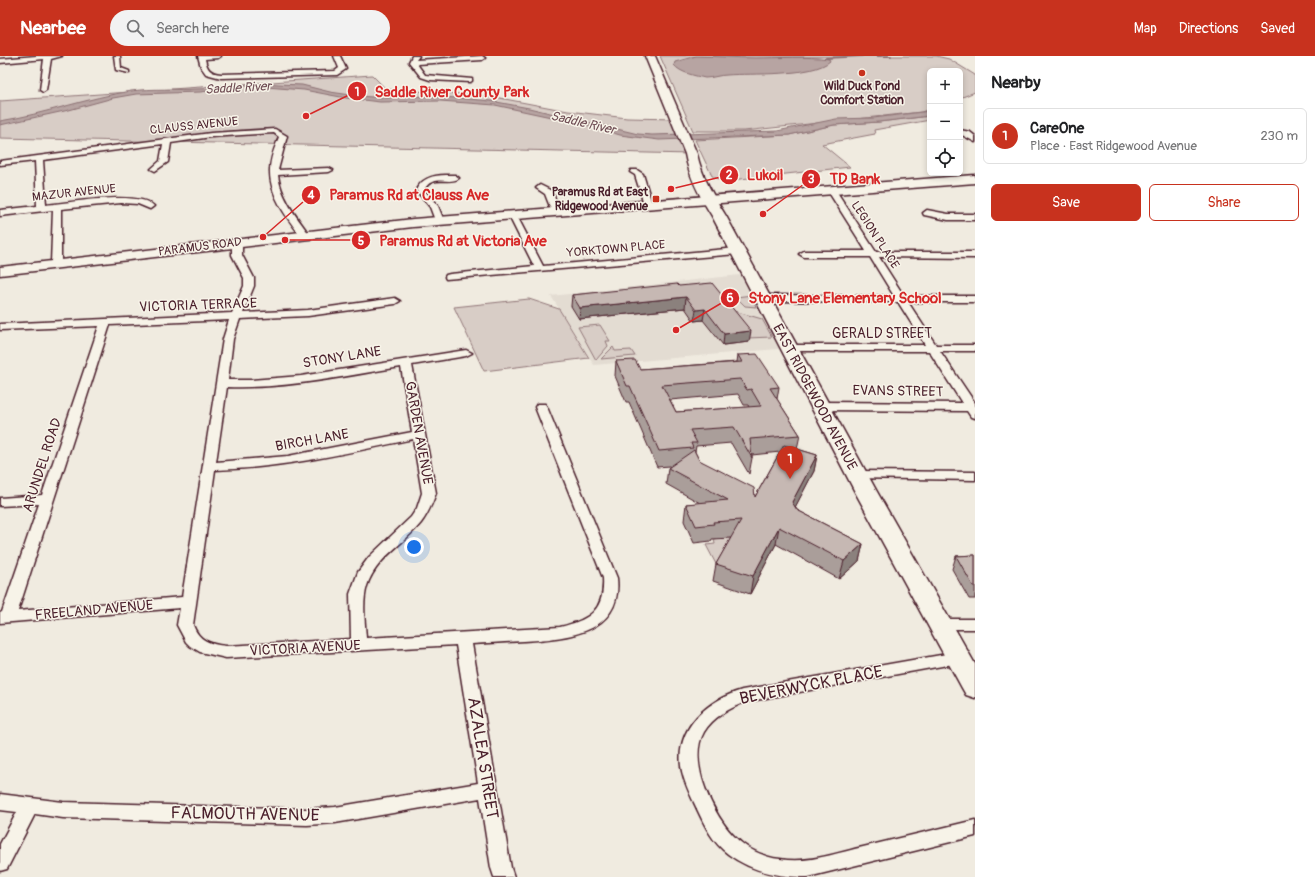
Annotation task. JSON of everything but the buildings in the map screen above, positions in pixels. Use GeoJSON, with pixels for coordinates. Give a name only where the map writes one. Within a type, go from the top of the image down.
{"type":"FeatureCollection","features":[{"type":"Feature","properties":{"kind":"main road","name":"EAST RIDGEWOOD AVENUE"},"geometry":{"type":"LineString","coordinates":[[650,56],[681,130],[703,190],[719,216],[857,475],[975,688]]}},
{"type":"Feature","properties":{"kind":"main road","name":"PARAMUS ROAD"},"geometry":{"type":"LineString","coordinates":[[0,271],[304,234],[439,221],[975,179]]}},
{"type":"Feature","properties":{"kind":"street"},"geometry":{"type":"LineString","coordinates":[[43,90],[47,56]]}},
{"type":"Feature","properties":{"kind":"street"},"geometry":{"type":"LineString","coordinates":[[0,61],[59,56]]}},
{"type":"Feature","properties":{"kind":"street"},"geometry":{"type":"LineString","coordinates":[[117,56],[118,69],[127,72]]}},
{"type":"Feature","properties":{"kind":"street"},"geometry":{"type":"LineString","coordinates":[[218,56],[201,56],[206,71],[221,75],[333,73],[340,72],[343,68],[337,56]]}},
{"type":"Feature","properties":{"kind":"street"},"geometry":{"type":"LineString","coordinates":[[414,59],[482,58]]}},
{"type":"Feature","properties":{"kind":"street"},"geometry":{"type":"LineString","coordinates":[[414,59],[426,77],[437,80],[470,80]]}},
{"type":"Feature","properties":{"kind":"street","name":"CLAUSS AVENUE"},"geometry":{"type":"LineString","coordinates":[[0,163],[211,135],[266,131],[280,132],[283,136],[274,167],[274,173],[285,207],[304,234]]}},
{"type":"Feature","properties":{"kind":"street"},"geometry":{"type":"LineString","coordinates":[[963,133],[975,140]]}},
{"type":"Feature","properties":{"kind":"street"},"geometry":{"type":"LineString","coordinates":[[155,170],[164,162],[167,141]]}},
{"type":"Feature","properties":{"kind":"street"},"geometry":{"type":"LineString","coordinates":[[38,158],[42,209]]}},
{"type":"Feature","properties":{"kind":"street"},"geometry":{"type":"LineString","coordinates":[[274,173],[329,170]]}},
{"type":"Feature","properties":{"kind":"street"},"geometry":{"type":"LineString","coordinates":[[634,172],[639,174],[648,204]]}},
{"type":"Feature","properties":{"kind":"street"},"geometry":{"type":"LineString","coordinates":[[439,221],[434,206],[420,190],[424,184],[433,179],[455,178]]}},
{"type":"Feature","properties":{"kind":"street"},"geometry":{"type":"LineString","coordinates":[[540,188],[549,193],[556,212]]}},
{"type":"Feature","properties":{"kind":"street","name":"LEGION PLACE"},"geometry":{"type":"LineString","coordinates":[[832,191],[974,409]]}},
{"type":"Feature","properties":{"kind":"street","name":"MAZUR AVENUE"},"geometry":{"type":"LineString","coordinates":[[0,213],[121,200],[140,202],[150,206]]}},
{"type":"Feature","properties":{"kind":"street"},"geometry":{"type":"LineString","coordinates":[[56,264],[57,207]]}},
{"type":"Feature","properties":{"kind":"street"},"geometry":{"type":"LineString","coordinates":[[926,214],[948,217],[975,217]]}},
{"type":"Feature","properties":{"kind":"street"},"geometry":{"type":"LineString","coordinates":[[513,216],[540,268]]}},
{"type":"Feature","properties":{"kind":"street","name":"VICTORIA AVENUE"},"geometry":{"type":"LineString","coordinates":[[237,243],[237,255],[249,278],[249,286],[235,317],[228,339],[188,602],[185,625],[188,634],[197,644],[212,650],[226,652],[560,633],[589,624],[600,616],[607,607],[611,597],[612,588],[610,578],[541,407]]}},
{"type":"Feature","properties":{"kind":"street","name":"YORKTOWN PLACE"},"geometry":{"type":"LineString","coordinates":[[450,277],[737,251]]}},
{"type":"Feature","properties":{"kind":"street"},"geometry":{"type":"LineString","coordinates":[[804,254],[975,255]]}},
{"type":"Feature","properties":{"kind":"street"},"geometry":{"type":"LineString","coordinates":[[762,298],[975,299]]}},
{"type":"Feature","properties":{"kind":"street","name":"VICTORIA TERRACE"},"geometry":{"type":"LineString","coordinates":[[0,327],[308,313],[395,300]]}},
{"type":"Feature","properties":{"kind":"street","name":"ARUNDEL ROAD"},"geometry":{"type":"LineString","coordinates":[[4,618],[47,499],[106,322]]}},
{"type":"Feature","properties":{"kind":"street","name":"GERALD STREET"},"geometry":{"type":"LineString","coordinates":[[789,348],[975,348]]}},
{"type":"Feature","properties":{"kind":"street","name":"STONY LANE"},"geometry":{"type":"LineString","coordinates":[[221,384],[251,384],[301,379],[466,354]]}},
{"type":"Feature","properties":{"kind":"street","name":"GARDEN AVENUE"},"geometry":{"type":"LineString","coordinates":[[359,645],[358,598],[365,572],[383,551],[413,526],[427,504],[429,493],[429,485],[406,362]]}},
{"type":"Feature","properties":{"kind":"street","name":"EVANS STREET"},"geometry":{"type":"LineString","coordinates":[[820,406],[974,409]]}},
{"type":"Feature","properties":{"kind":"street","name":"BIRCH LANE"},"geometry":{"type":"LineString","coordinates":[[209,466],[247,465],[278,462],[419,434]]}},
{"type":"Feature","properties":{"kind":"street"},"geometry":{"type":"LineString","coordinates":[[857,475],[975,476]]}},
{"type":"Feature","properties":{"kind":"street"},"geometry":{"type":"LineString","coordinates":[[0,502],[47,499]]}},
{"type":"Feature","properties":{"kind":"street","name":"FREELAND AVENUE"},"geometry":{"type":"LineString","coordinates":[[4,618],[188,602]]}},
{"type":"Feature","properties":{"kind":"street"},"geometry":{"type":"LineString","coordinates":[[939,624],[975,624]]}},
{"type":"Feature","properties":{"kind":"street","name":"AZALEA STREET"},"geometry":{"type":"LineString","coordinates":[[463,639],[501,868],[504,877]]}},
{"type":"Feature","properties":{"kind":"street","name":"BEVERWYCK PLACE"},"geometry":{"type":"LineString","coordinates":[[958,658],[742,696],[727,702],[709,715],[696,732],[690,748],[690,765],[694,781],[714,826],[725,841],[754,861],[772,867],[789,870],[806,869],[975,828]]}},
{"type":"Feature","properties":{"kind":"street","name":"FALMOUTH AVENUE"},"geometry":{"type":"LineString","coordinates":[[0,802],[63,810],[307,817],[335,814],[488,789]]}},
{"type":"Feature","properties":{"kind":"street"},"geometry":{"type":"LineString","coordinates":[[0,862],[30,806]]}},
{"type":"Feature","properties":{"kind":"shaded area"},"geometry":{"type":"Polygon","coordinates":[[[660,56],[936,56],[949,59],[975,75],[975,92],[963,97],[963,68],[927,68],[927,110],[921,112],[744,131],[693,131],[660,56]]]}},
{"type":"Feature","properties":{"kind":"shaded area"},"geometry":{"type":"Polygon","coordinates":[[[372,75],[386,89],[489,96],[568,111],[627,118],[676,119],[691,154],[0,138],[0,101],[372,75]]]}},
{"type":"Feature","properties":{"kind":"shaded area"},"geometry":{"type":"Polygon","coordinates":[[[927,116],[927,121],[874,130],[875,134],[822,144],[850,167],[722,181],[712,176],[695,140],[789,135],[834,125],[927,116]]]}},
{"type":"Feature","properties":{"kind":"shaded area"},"geometry":{"type":"Polygon","coordinates":[[[749,274],[789,348],[594,365],[551,296],[749,274]]]}},
{"type":"Feature","properties":{"kind":"shaded area"},"geometry":{"type":"Polygon","coordinates":[[[752,295],[756,307],[745,306],[736,297],[752,295]]]}},
{"type":"Feature","properties":{"kind":"shaded area"},"geometry":{"type":"Polygon","coordinates":[[[529,299],[559,309],[589,358],[484,371],[454,307],[529,299]]]}},
{"type":"Feature","properties":{"kind":"shaded area"},"geometry":{"type":"Polygon","coordinates":[[[734,311],[762,319],[772,337],[747,338],[734,311]]]}},
{"type":"Feature","properties":{"kind":"shaded area"},"geometry":{"type":"Polygon","coordinates":[[[600,325],[610,341],[606,341],[608,346],[596,360],[578,327],[600,325]]]}},
{"type":"Feature","properties":{"kind":"shaded area"},"geometry":{"type":"Polygon","coordinates":[[[613,347],[615,351],[631,350],[635,356],[601,359],[613,347]]]}},
{"type":"Feature","properties":{"kind":"shaded area"},"geometry":{"type":"Polygon","coordinates":[[[733,538],[717,566],[706,545],[715,544],[714,539],[733,538]]]}},
{"type":"Feature","properties":{"kind":"water"},"geometry":{"type":"Polygon","coordinates":[[[696,56],[748,58],[793,57],[829,59],[830,61],[822,66],[810,70],[796,72],[724,75],[711,78],[705,78],[684,72],[674,65],[675,62],[696,56]]]}},
{"type":"Feature","properties":{"kind":"water","name":"Saddle River"},"geometry":{"type":"Polygon","coordinates":[[[256,83],[302,85],[330,92],[358,96],[386,98],[408,96],[444,97],[491,101],[529,108],[638,134],[652,135],[777,131],[836,119],[873,118],[927,111],[927,116],[834,125],[789,135],[659,140],[620,135],[579,123],[495,105],[440,101],[380,102],[346,98],[304,90],[253,86],[200,92],[136,94],[113,98],[69,110],[0,125],[0,121],[131,91],[220,88],[256,83]]]}},
{"type":"Feature","properties":{"kind":"waterway"},"geometry":{"type":"LineString","coordinates":[[826,58],[862,56]]}},
{"type":"Feature","properties":{"kind":"waterway"},"geometry":{"type":"LineString","coordinates":[[877,56],[891,56]]}},
{"type":"Feature","properties":{"kind":"place","name":"Wild Duck Pond Comfort Station"},"geometry":{"type":"Point","coordinates":[862,73]}},
{"type":"Feature","properties":{"kind":"place","name":"Saddle River County Park"},"geometry":{"type":"Point","coordinates":[306,116]}},
{"type":"Feature","properties":{"kind":"place","name":"Lukoil"},"geometry":{"type":"Point","coordinates":[671,189]}},
{"type":"Feature","properties":{"kind":"place","name":"Paramus Rd at East Ridgewood Avenue"},"geometry":{"type":"Point","coordinates":[656,199]}},
{"type":"Feature","properties":{"kind":"place","name":"TD Bank"},"geometry":{"type":"Point","coordinates":[763,214]}},
{"type":"Feature","properties":{"kind":"place","name":"Paramus Rd at Clauss Ave"},"geometry":{"type":"Point","coordinates":[263,237]}},
{"type":"Feature","properties":{"kind":"place","name":"Paramus Rd at Victoria Ave"},"geometry":{"type":"Point","coordinates":[285,240]}},
{"type":"Feature","properties":{"kind":"place","name":"Stony Lane Elementary School"},"geometry":{"type":"Point","coordinates":[676,330]}},
{"type":"Feature","properties":{"kind":"place","name":"CareOne"},"geometry":{"type":"Point","coordinates":[790,479]}}]}
